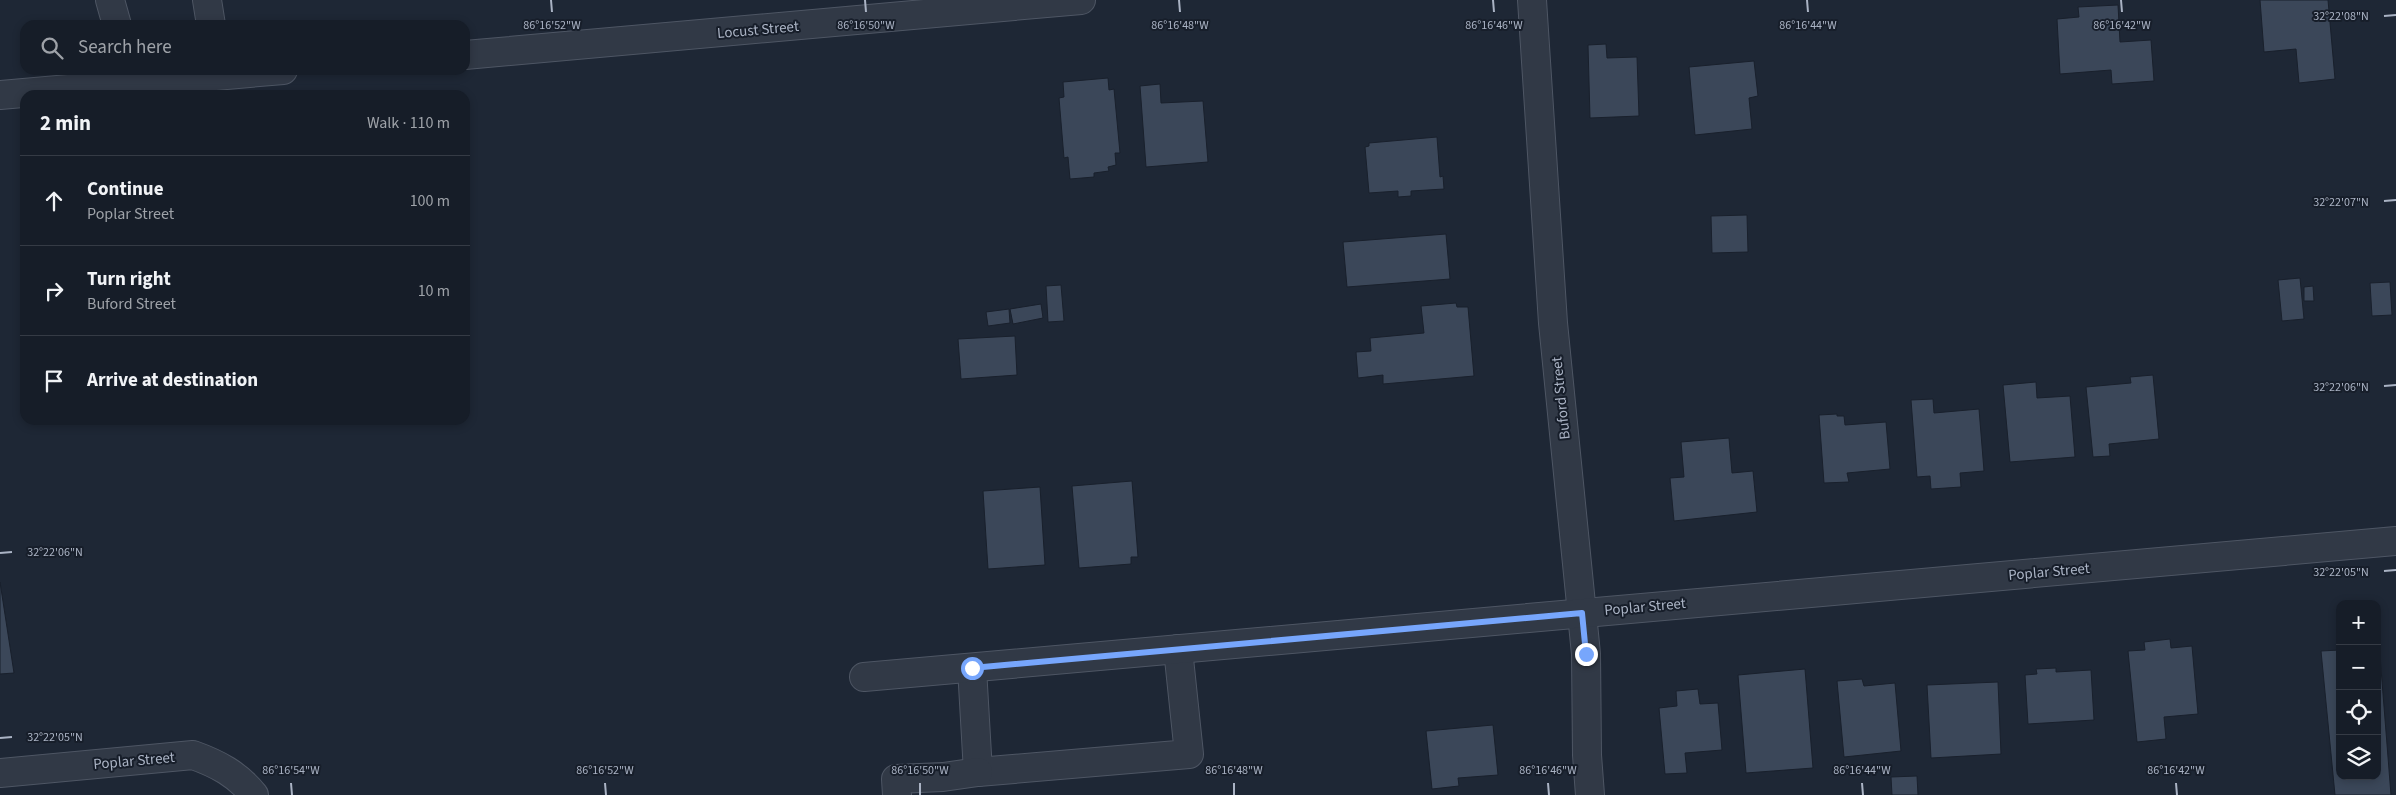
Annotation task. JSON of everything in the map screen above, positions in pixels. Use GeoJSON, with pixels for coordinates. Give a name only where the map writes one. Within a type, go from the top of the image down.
{"type":"FeatureCollection","features":[{"type":"Feature","properties":{"kind":"street"},"geometry":{"type":"LineString","coordinates":[[110,0],[116,20]]}},
{"type":"Feature","properties":{"kind":"street"},"geometry":{"type":"LineString","coordinates":[[208,0],[210,20]]}},
{"type":"Feature","properties":{"kind":"street","name":"Locust Street"},"geometry":{"type":"LineString","coordinates":[[470,53],[878,10],[1081,0]]}},
{"type":"Feature","properties":{"kind":"street","name":"Buford Street"},"geometry":{"type":"LineString","coordinates":[[1532,0],[1553,323],[1586,654],[1587,755],[1590,795]]}},
{"type":"Feature","properties":{"kind":"street"},"geometry":{"type":"LineString","coordinates":[[30,90],[133,76],[162,75]]}},
{"type":"Feature","properties":{"kind":"street"},"geometry":{"type":"LineString","coordinates":[[0,94],[20,91]]}},
{"type":"Feature","properties":{"kind":"street","name":"Poplar Street"},"geometry":{"type":"LineString","coordinates":[[864,677],[2396,541]]}},
{"type":"Feature","properties":{"kind":"street"},"geometry":{"type":"LineString","coordinates":[[897,795],[896,779],[943,777],[978,772],[1189,754],[1178,649]]}},
{"type":"Feature","properties":{"kind":"street"},"geometry":{"type":"LineString","coordinates":[[972,668],[978,772]]}},
{"type":"Feature","properties":{"kind":"street","name":"Poplar Street"},"geometry":{"type":"LineString","coordinates":[[0,773],[193,756],[219,764],[242,780],[254,795]]}},
{"type":"Feature","properties":{"kind":"building"},"geometry":{"type":"Polygon","coordinates":[[[2260,0],[2328,0],[2335,79],[2299,83],[2296,49],[2264,52],[2260,0]]]}},
{"type":"Feature","properties":{"kind":"building"},"geometry":{"type":"Polygon","coordinates":[[[2118,5],[2120,42],[2151,40],[2154,81],[2112,84],[2111,70],[2060,74],[2057,19],[2079,17],[2078,7],[2118,5]]]}},
{"type":"Feature","properties":{"kind":"building"},"geometry":{"type":"Polygon","coordinates":[[[1606,44],[1607,58],[1637,57],[1639,116],[1590,118],[1588,45],[1606,44]]]}},
{"type":"Feature","properties":{"kind":"building"},"geometry":{"type":"Polygon","coordinates":[[[1754,61],[1758,96],[1749,98],[1752,129],[1695,135],[1689,67],[1754,61]]]}},
{"type":"Feature","properties":{"kind":"building"},"geometry":{"type":"Polygon","coordinates":[[[1108,78],[1109,90],[1114,89],[1120,153],[1115,153],[1116,165],[1108,167],[1109,171],[1094,173],[1094,177],[1070,179],[1068,157],[1064,158],[1059,98],[1064,97],[1063,82],[1108,78]]]}},
{"type":"Feature","properties":{"kind":"building"},"geometry":{"type":"Polygon","coordinates":[[[1160,84],[1161,103],[1203,101],[1208,162],[1146,167],[1140,86],[1160,84]]]}},
{"type":"Feature","properties":{"kind":"building"},"geometry":{"type":"Polygon","coordinates":[[[1437,137],[1440,177],[1443,176],[1444,189],[1411,191],[1411,196],[1398,197],[1398,191],[1369,193],[1365,147],[1369,146],[1369,143],[1437,137]]]}},
{"type":"Feature","properties":{"kind":"building"},"geometry":{"type":"Polygon","coordinates":[[[1747,215],[1748,252],[1712,253],[1711,216],[1747,215]]]}},
{"type":"Feature","properties":{"kind":"building"},"geometry":{"type":"Polygon","coordinates":[[[1446,234],[1450,279],[1347,287],[1343,242],[1446,234]]]}},
{"type":"Feature","properties":{"kind":"building"},"geometry":{"type":"Polygon","coordinates":[[[2300,278],[2304,319],[2282,321],[2278,280],[2300,278]]]}},
{"type":"Feature","properties":{"kind":"building"},"geometry":{"type":"Polygon","coordinates":[[[2390,282],[2392,315],[2372,316],[2370,283],[2390,282]]]}},
{"type":"Feature","properties":{"kind":"building"},"geometry":{"type":"Polygon","coordinates":[[[1061,285],[1064,321],[1048,322],[1046,286],[1061,285]]]}},
{"type":"Feature","properties":{"kind":"building"},"geometry":{"type":"Polygon","coordinates":[[[2313,286],[2314,301],[2304,301],[2304,287],[2313,286]]]}},
{"type":"Feature","properties":{"kind":"building"},"geometry":{"type":"Polygon","coordinates":[[[1456,303],[1457,307],[1468,307],[1474,376],[1383,384],[1383,375],[1358,378],[1356,352],[1371,351],[1370,338],[1424,333],[1421,306],[1456,303]]]}},
{"type":"Feature","properties":{"kind":"building"},"geometry":{"type":"Polygon","coordinates":[[[1041,304],[1043,318],[1013,324],[1010,309],[1041,304]]]}},
{"type":"Feature","properties":{"kind":"building"},"geometry":{"type":"Polygon","coordinates":[[[1009,309],[1010,323],[988,326],[986,312],[1009,309]]]}},
{"type":"Feature","properties":{"kind":"building"},"geometry":{"type":"Polygon","coordinates":[[[1015,336],[1017,375],[961,379],[958,339],[1015,336]]]}},
{"type":"Feature","properties":{"kind":"building"},"geometry":{"type":"Polygon","coordinates":[[[2153,375],[2159,439],[2109,444],[2110,456],[2093,457],[2086,387],[2131,383],[2130,377],[2153,375]]]}},
{"type":"Feature","properties":{"kind":"building"},"geometry":{"type":"Polygon","coordinates":[[[2036,382],[2037,398],[2070,396],[2075,457],[2010,462],[2003,385],[2036,382]]]}},
{"type":"Feature","properties":{"kind":"building"},"geometry":{"type":"Polygon","coordinates":[[[1933,399],[1934,413],[1979,409],[1984,471],[1960,473],[1961,487],[1931,489],[1930,476],[1917,477],[1911,400],[1933,399]]]}},
{"type":"Feature","properties":{"kind":"building"},"geometry":{"type":"Polygon","coordinates":[[[1837,414],[1837,416],[1844,416],[1845,425],[1886,422],[1890,469],[1847,473],[1849,482],[1824,483],[1819,415],[1837,414]]]}},
{"type":"Feature","properties":{"kind":"building"},"geometry":{"type":"Polygon","coordinates":[[[1729,438],[1732,473],[1753,471],[1757,512],[1674,521],[1670,478],[1684,477],[1681,442],[1729,438]]]}},
{"type":"Feature","properties":{"kind":"building"},"geometry":{"type":"Polygon","coordinates":[[[1132,481],[1138,557],[1131,557],[1131,564],[1079,568],[1072,486],[1132,481]]]}},
{"type":"Feature","properties":{"kind":"building"},"geometry":{"type":"Polygon","coordinates":[[[1040,487],[1045,565],[988,569],[983,491],[1040,487]]]}},
{"type":"Feature","properties":{"kind":"building"},"geometry":{"type":"Polygon","coordinates":[[[0,582],[14,673],[0,674],[0,582]]]}},
{"type":"Feature","properties":{"kind":"building"},"geometry":{"type":"Polygon","coordinates":[[[2170,639],[2171,648],[2192,646],[2198,714],[2164,717],[2166,739],[2137,742],[2128,651],[2145,650],[2144,642],[2170,639]]]}},
{"type":"Feature","properties":{"kind":"building"},"geometry":{"type":"Polygon","coordinates":[[[2336,650],[2336,780],[2381,780],[2381,669],[2391,795],[2335,795],[2321,651],[2336,650]]]}},
{"type":"Feature","properties":{"kind":"building"},"geometry":{"type":"Polygon","coordinates":[[[2056,668],[2056,672],[2091,670],[2094,720],[2028,724],[2025,675],[2037,674],[2036,669],[2056,668]]]}},
{"type":"Feature","properties":{"kind":"building"},"geometry":{"type":"Polygon","coordinates":[[[1805,669],[1813,768],[1746,773],[1738,675],[1805,669]]]}},
{"type":"Feature","properties":{"kind":"building"},"geometry":{"type":"Polygon","coordinates":[[[1862,679],[1864,686],[1895,683],[1901,751],[1844,757],[1837,681],[1862,679]]]}},
{"type":"Feature","properties":{"kind":"building"},"geometry":{"type":"Polygon","coordinates":[[[1998,682],[2001,754],[1931,758],[1927,685],[1998,682]]]}},
{"type":"Feature","properties":{"kind":"building"},"geometry":{"type":"Polygon","coordinates":[[[1698,689],[1700,704],[1718,703],[1722,750],[1685,753],[1687,773],[1665,774],[1659,708],[1677,706],[1676,691],[1698,689]]]}},
{"type":"Feature","properties":{"kind":"building"},"geometry":{"type":"Polygon","coordinates":[[[1493,725],[1498,775],[1458,778],[1459,786],[1432,789],[1426,731],[1493,725]]]}},
{"type":"Feature","properties":{"kind":"building"},"geometry":{"type":"Polygon","coordinates":[[[1917,776],[1918,795],[1892,795],[1891,777],[1917,776]]]}},
{"type":"Feature","properties":{"kind":"route"},"geometry":{"type":"LineString","coordinates":[[972,668],[1582,613],[1586,654]]}}]}
